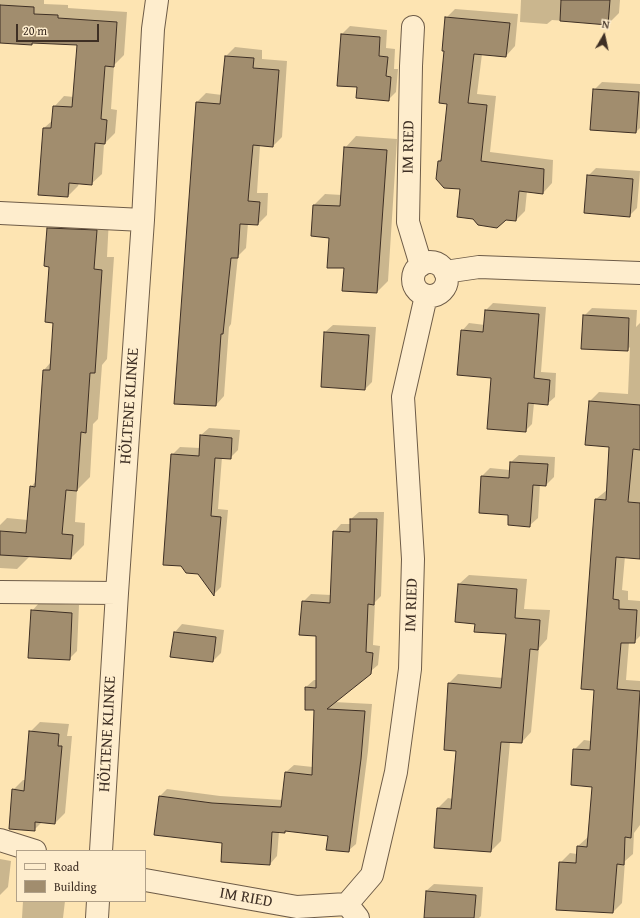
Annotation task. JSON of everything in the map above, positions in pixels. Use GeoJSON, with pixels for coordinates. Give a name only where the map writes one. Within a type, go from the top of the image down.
{"type":"FeatureCollection","features":[{"type":"Feature","properties":{"kind":"street","name":"HÖLTENE KLINKE"},"geometry":{"type":"LineString","coordinates":[[102,850],[117,593],[143,220],[153,29],[157,0]]}},
{"type":"Feature","properties":{"kind":"street","name":"IM RIED"},"geometry":{"type":"LineString","coordinates":[[413,27],[408,222],[420,265]]}},
{"type":"Feature","properties":{"kind":"street"},"geometry":{"type":"LineString","coordinates":[[0,213],[143,220]]}},
{"type":"Feature","properties":{"kind":"street"},"geometry":{"type":"LineString","coordinates":[[427,262],[435,263],[441,266],[447,279],[445,287],[440,293],[434,296],[426,296],[418,292],[414,286],[413,278],[415,270],[420,265],[427,262]]}},
{"type":"Feature","properties":{"kind":"street"},"geometry":{"type":"LineString","coordinates":[[445,272],[479,267],[640,273]]}},
{"type":"Feature","properties":{"kind":"street","name":"IM RIED"},"geometry":{"type":"LineString","coordinates":[[146,880],[297,907],[353,911],[372,875],[396,772],[410,668],[413,559],[402,397],[426,296]]}},
{"type":"Feature","properties":{"kind":"street"},"geometry":{"type":"LineString","coordinates":[[0,592],[117,593]]}},
{"type":"Feature","properties":{"kind":"street"},"geometry":{"type":"LineString","coordinates":[[0,840],[32,850]]}},
{"type":"Feature","properties":{"kind":"street"},"geometry":{"type":"LineString","coordinates":[[97,918],[98,902]]}},
{"type":"Feature","properties":{"kind":"building"},"geometry":{"type":"Polygon","coordinates":[[[561,0],[610,0],[608,25],[560,21],[561,0]]]}},
{"type":"Feature","properties":{"kind":"building"},"geometry":{"type":"Polygon","coordinates":[[[0,5],[34,7],[34,14],[58,15],[58,18],[117,22],[114,67],[105,66],[101,119],[107,120],[105,144],[95,143],[92,185],[69,183],[68,197],[38,195],[43,128],[51,128],[53,106],[72,107],[77,45],[0,43],[0,5]]]}},
{"type":"Feature","properties":{"kind":"building"},"geometry":{"type":"Polygon","coordinates":[[[445,17],[510,23],[506,57],[474,54],[468,103],[487,105],[481,161],[544,169],[543,194],[519,191],[516,221],[506,220],[497,228],[478,225],[473,219],[457,217],[460,189],[444,188],[436,179],[438,161],[441,161],[447,104],[439,103],[444,51],[442,51],[445,17]]]}},
{"type":"Feature","properties":{"kind":"building"},"geometry":{"type":"Polygon","coordinates":[[[341,34],[380,37],[379,56],[388,57],[386,76],[391,77],[389,101],[356,98],[357,87],[337,86],[341,34]]]}},
{"type":"Feature","properties":{"kind":"building"},"geometry":{"type":"Polygon","coordinates":[[[225,56],[254,58],[253,68],[279,70],[273,147],[253,145],[248,201],[260,202],[258,225],[240,224],[238,258],[231,258],[223,334],[221,334],[216,406],[174,404],[196,102],[220,104],[225,56]]]}},
{"type":"Feature","properties":{"kind":"building"},"geometry":{"type":"Polygon","coordinates":[[[593,89],[639,92],[636,133],[590,130],[593,89]]]}},
{"type":"Feature","properties":{"kind":"building"},"geometry":{"type":"Polygon","coordinates":[[[344,147],[387,150],[377,293],[342,291],[344,268],[327,268],[329,238],[311,236],[313,205],[340,206],[344,147]]]}},
{"type":"Feature","properties":{"kind":"building"},"geometry":{"type":"Polygon","coordinates":[[[587,175],[633,179],[630,217],[584,213],[587,175]]]}},
{"type":"Feature","properties":{"kind":"building"},"geometry":{"type":"Polygon","coordinates":[[[47,228],[97,230],[94,269],[102,270],[95,373],[90,373],[86,433],[81,432],[77,491],[66,490],[62,534],[73,535],[71,559],[0,555],[0,531],[26,533],[30,486],[35,487],[43,370],[50,370],[53,323],[45,322],[49,267],[44,266],[47,228]]]}},
{"type":"Feature","properties":{"kind":"building"},"geometry":{"type":"Polygon","coordinates":[[[485,310],[539,314],[534,378],[550,380],[548,405],[528,403],[526,432],[487,429],[491,378],[457,375],[461,330],[483,332],[485,310]]]}},
{"type":"Feature","properties":{"kind":"building"},"geometry":{"type":"Polygon","coordinates":[[[583,315],[629,318],[628,351],[581,349],[583,315]]]}},
{"type":"Feature","properties":{"kind":"building"},"geometry":{"type":"Polygon","coordinates":[[[324,332],[369,335],[365,390],[321,387],[324,332]]]}},
{"type":"Feature","properties":{"kind":"building"},"geometry":{"type":"Polygon","coordinates":[[[589,401],[640,405],[640,450],[633,449],[628,502],[640,503],[640,559],[616,557],[613,599],[619,600],[619,609],[637,610],[635,643],[621,643],[617,689],[640,691],[631,838],[625,837],[624,865],[617,864],[613,913],[556,910],[559,862],[576,863],[577,846],[587,847],[592,787],[571,785],[573,749],[590,750],[594,690],[581,689],[595,499],[606,500],[609,447],[585,445],[589,401]]]}},
{"type":"Feature","properties":{"kind":"building"},"geometry":{"type":"Polygon","coordinates":[[[200,435],[232,438],[231,459],[215,458],[211,516],[221,517],[214,596],[198,574],[186,573],[181,566],[163,565],[171,454],[199,456],[200,435]]]}},
{"type":"Feature","properties":{"kind":"building"},"geometry":{"type":"Polygon","coordinates":[[[510,462],[548,464],[546,486],[533,485],[530,527],[508,525],[508,515],[479,513],[481,476],[509,478],[510,462]]]}},
{"type":"Feature","properties":{"kind":"building"},"geometry":{"type":"Polygon","coordinates":[[[350,519],[377,519],[374,605],[368,604],[366,652],[373,653],[371,674],[327,709],[365,711],[361,759],[349,852],[326,850],[328,836],[285,831],[285,833],[272,832],[270,865],[221,862],[222,843],[154,835],[159,796],[212,803],[281,807],[285,772],[312,775],[314,710],[305,710],[305,687],[316,688],[316,636],[299,635],[302,601],[330,603],[333,531],[350,532],[350,519]]]}},
{"type":"Feature","properties":{"kind":"building"},"geometry":{"type":"Polygon","coordinates":[[[458,584],[517,589],[515,618],[540,620],[538,650],[530,649],[522,743],[501,742],[491,852],[434,848],[437,808],[451,809],[456,751],[444,750],[448,683],[501,688],[506,634],[474,632],[475,624],[455,622],[458,584]]]}},
{"type":"Feature","properties":{"kind":"building"},"geometry":{"type":"Polygon","coordinates":[[[31,610],[72,613],[70,660],[28,658],[31,610]]]}},
{"type":"Feature","properties":{"kind":"building"},"geometry":{"type":"Polygon","coordinates":[[[174,632],[216,637],[213,662],[170,657],[174,632]]]}},
{"type":"Feature","properties":{"kind":"building"},"geometry":{"type":"Polygon","coordinates":[[[29,731],[59,734],[58,746],[62,746],[55,824],[35,822],[35,831],[9,829],[12,789],[24,791],[29,731]]]}},
{"type":"Feature","properties":{"kind":"building"},"geometry":{"type":"Polygon","coordinates":[[[426,891],[476,895],[474,918],[424,918],[426,891]]]}}]}
